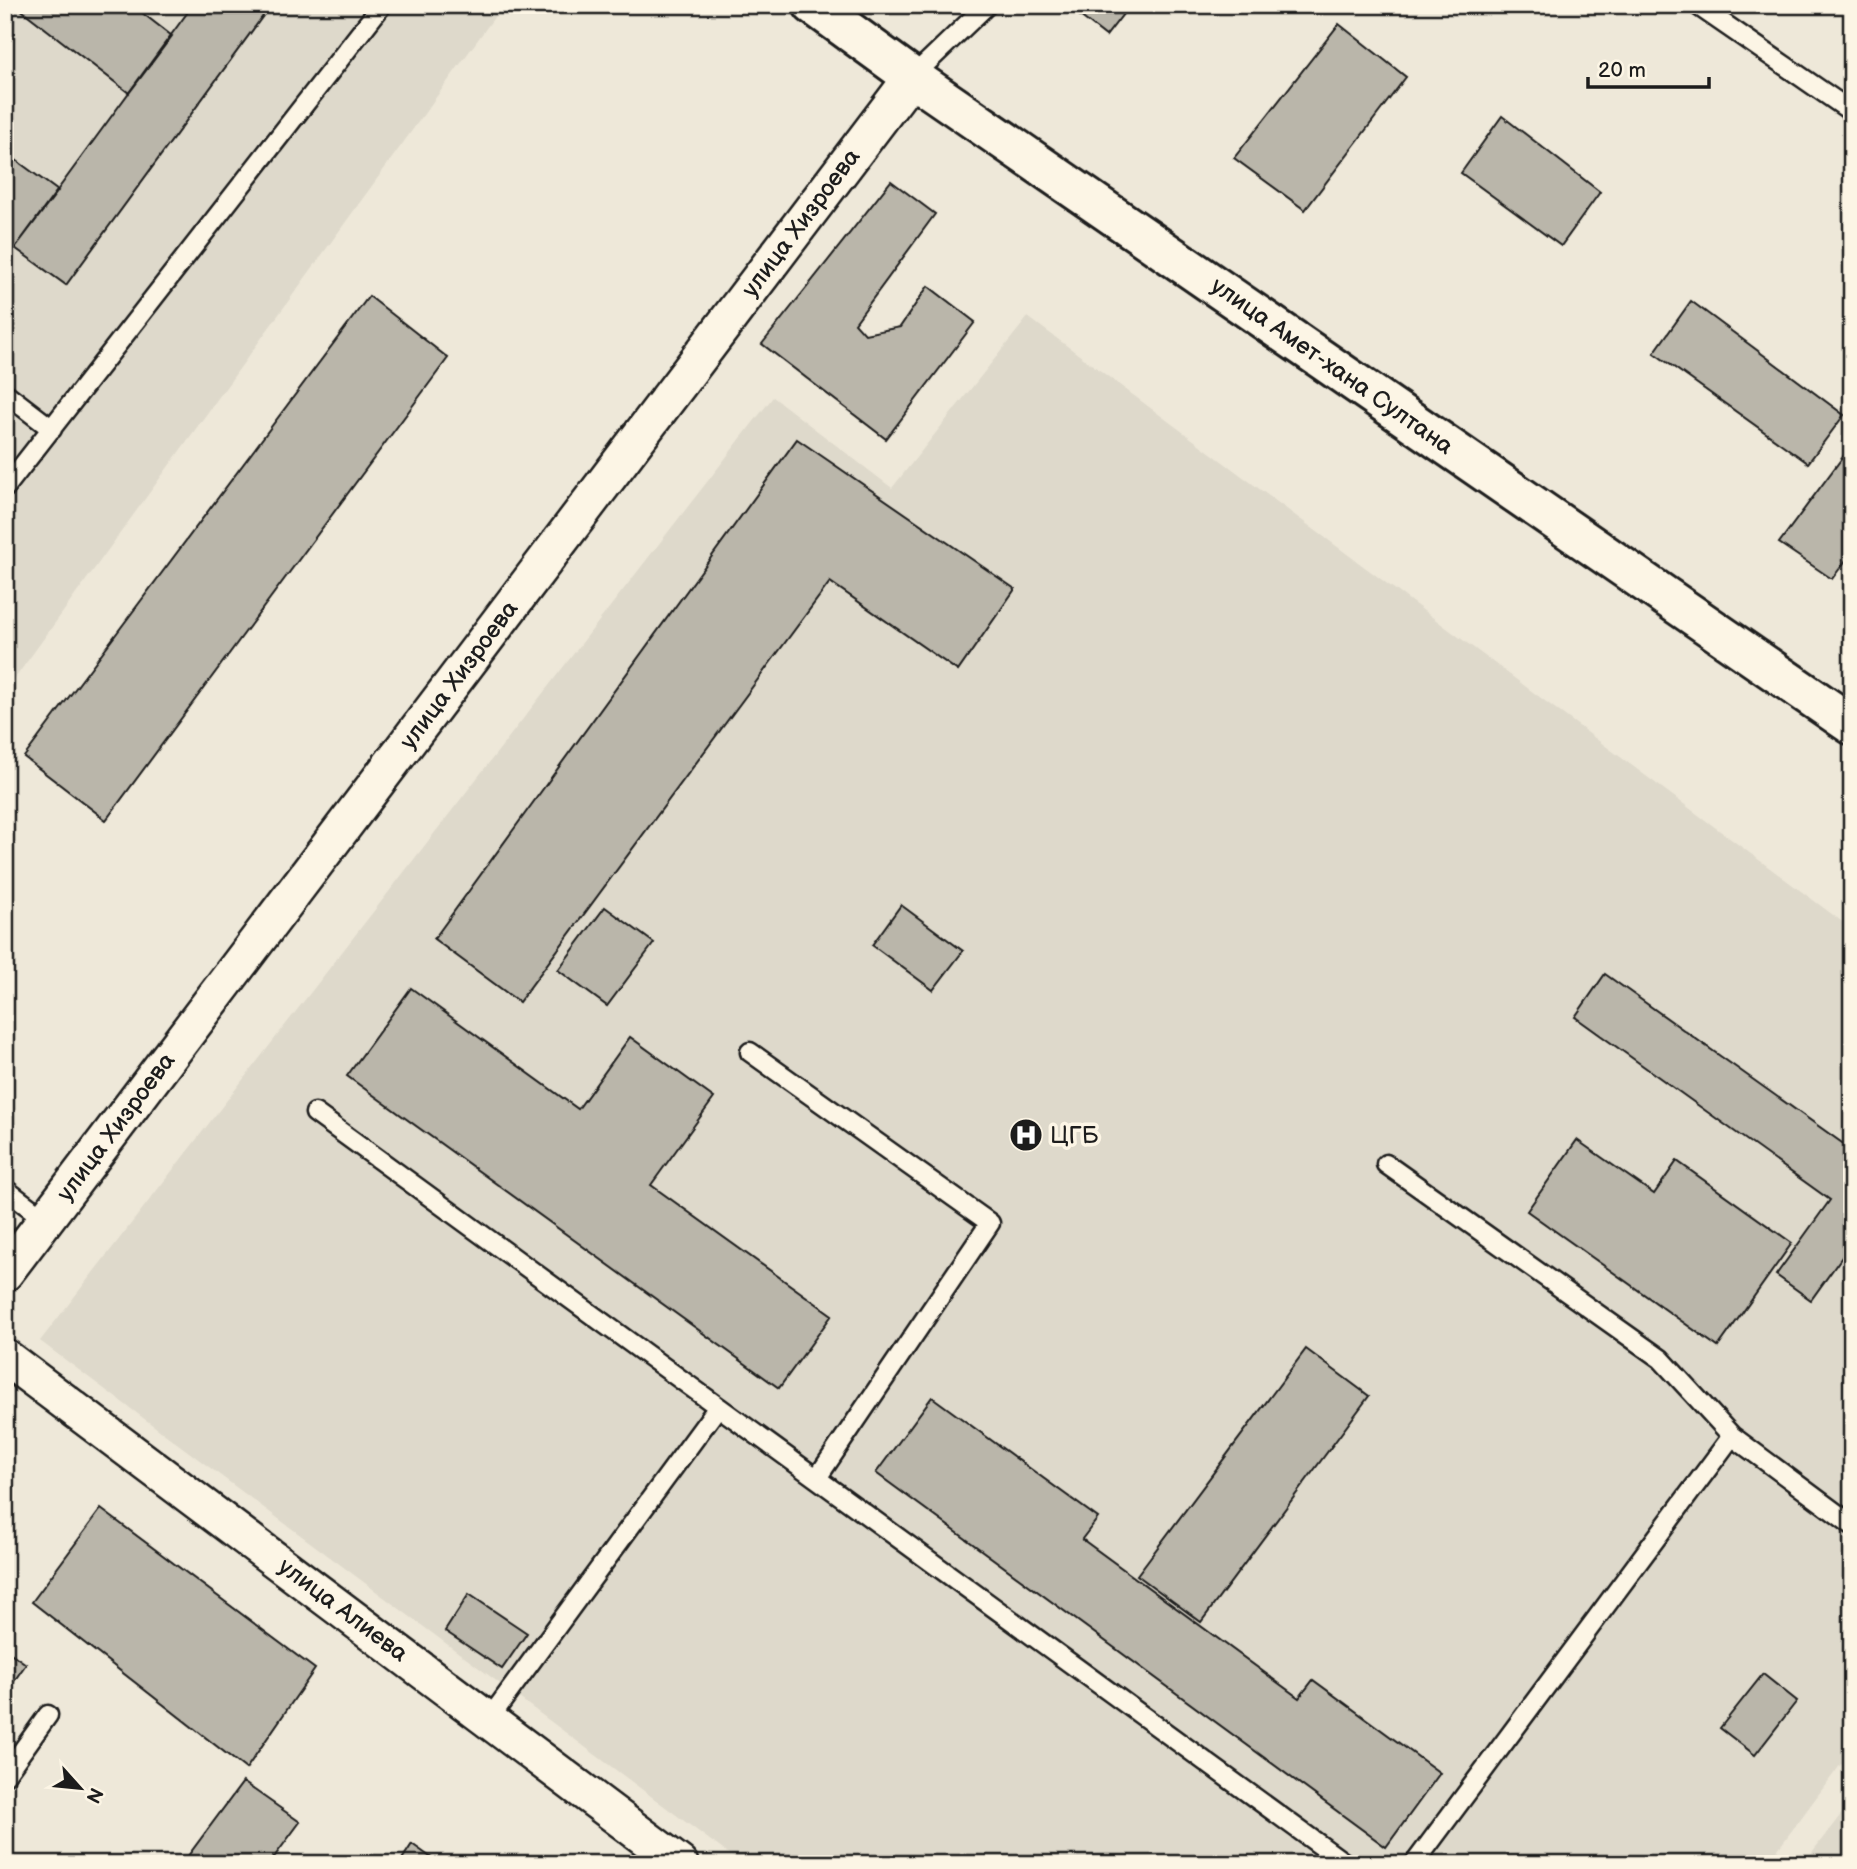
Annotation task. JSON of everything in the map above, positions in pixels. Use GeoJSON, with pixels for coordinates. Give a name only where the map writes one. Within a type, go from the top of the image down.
{"type":"FeatureCollection","features":[{"type":"Feature","properties":{"kind":"main road","name":"улица Амет-хана Султана"},"geometry":{"type":"LineString","coordinates":[[813,5],[912,77],[1852,725]]}},
{"type":"Feature","properties":{"kind":"street","name":"улица Хизроева"},"geometry":{"type":"LineString","coordinates":[[5,1273],[912,77]]}},
{"type":"Feature","properties":{"kind":"street","name":"улица Алиева"},"geometry":{"type":"LineString","coordinates":[[5,1357],[680,1864]]}},
{"type":"Feature","properties":{"kind":"lane"},"geometry":{"type":"LineString","coordinates":[[5,488],[382,5]]}},
{"type":"Feature","properties":{"kind":"lane"},"geometry":{"type":"LineString","coordinates":[[912,77],[987,5]]}},
{"type":"Feature","properties":{"kind":"lane"},"geometry":{"type":"LineString","coordinates":[[1697,5],[1852,112]]}},
{"type":"Feature","properties":{"kind":"lane"},"geometry":{"type":"LineString","coordinates":[[5,393],[51,429]]}},
{"type":"Feature","properties":{"kind":"lane"},"geometry":{"type":"LineString","coordinates":[[750,1052],[990,1223],[817,1478]]}},
{"type":"Feature","properties":{"kind":"lane"},"geometry":{"type":"LineString","coordinates":[[315,1113],[1346,1864]]}},
{"type":"Feature","properties":{"kind":"lane"},"geometry":{"type":"LineString","coordinates":[[1386,1164],[1661,1359],[1732,1436],[1852,1525]]}},
{"type":"Feature","properties":{"kind":"lane"},"geometry":{"type":"LineString","coordinates":[[5,1189],[46,1220]]}},
{"type":"Feature","properties":{"kind":"lane"},"geometry":{"type":"LineString","coordinates":[[489,1719],[718,1407]]}},
{"type":"Feature","properties":{"kind":"lane"},"geometry":{"type":"LineString","coordinates":[[1414,1864],[1732,1436]]}},
{"type":"Feature","properties":{"kind":"lane"},"geometry":{"type":"LineString","coordinates":[[5,1775],[48,1714]]}},
{"type":"Feature","properties":{"kind":"shaded area"},"geometry":{"type":"Polygon","coordinates":[[[5,5],[503,5],[5,692],[5,5]]]}},
{"type":"Feature","properties":{"kind":"shaded area","name":"ЦГБ"},"geometry":{"type":"Polygon","coordinates":[[[1028,317],[1852,929],[1852,1771],[1841,1764],[1767,1864],[742,1864],[40,1341],[773,397],[892,488],[1028,317]]]}},
{"type":"Feature","properties":{"kind":"shaded area"},"geometry":{"type":"Polygon","coordinates":[[[1852,1800],[1852,1864],[1803,1864],[1852,1800]]]}},
{"type":"Feature","properties":{"kind":"building"},"geometry":{"type":"Polygon","coordinates":[[[15,5],[132,5],[172,36],[129,93],[15,5]]]}},
{"type":"Feature","properties":{"kind":"building"},"geometry":{"type":"Polygon","coordinates":[[[193,5],[271,5],[66,285],[15,248],[193,5]]]}},
{"type":"Feature","properties":{"kind":"building"},"geometry":{"type":"Polygon","coordinates":[[[1066,5],[1130,5],[1106,36],[1066,5]]]}},
{"type":"Feature","properties":{"kind":"building"},"geometry":{"type":"Polygon","coordinates":[[[1339,24],[1406,77],[1305,210],[1234,158],[1339,24]]]}},
{"type":"Feature","properties":{"kind":"building"},"geometry":{"type":"Polygon","coordinates":[[[1502,116],[1600,192],[1561,246],[1461,173],[1502,116]]]}},
{"type":"Feature","properties":{"kind":"building"},"geometry":{"type":"Polygon","coordinates":[[[5,152],[58,191],[15,248],[5,241],[5,152]]]}},
{"type":"Feature","properties":{"kind":"building"},"geometry":{"type":"Polygon","coordinates":[[[891,181],[935,214],[855,323],[865,334],[900,327],[928,286],[975,322],[886,439],[762,344],[891,181]]]}},
{"type":"Feature","properties":{"kind":"building"},"geometry":{"type":"Polygon","coordinates":[[[369,296],[448,358],[106,820],[24,757],[369,296]]]}},
{"type":"Feature","properties":{"kind":"building"},"geometry":{"type":"Polygon","coordinates":[[[1691,301],[1844,415],[1808,463],[1654,353],[1691,301]]]}},
{"type":"Feature","properties":{"kind":"building"},"geometry":{"type":"Polygon","coordinates":[[[797,439],[1015,589],[958,671],[830,582],[519,1002],[434,939],[797,439]]]}},
{"type":"Feature","properties":{"kind":"building"},"geometry":{"type":"Polygon","coordinates":[[[1851,446],[1852,552],[1832,579],[1779,543],[1851,446]]]}},
{"type":"Feature","properties":{"kind":"building"},"geometry":{"type":"Polygon","coordinates":[[[901,905],[963,951],[933,990],[872,945],[901,905]]]}},
{"type":"Feature","properties":{"kind":"building"},"geometry":{"type":"Polygon","coordinates":[[[605,907],[654,943],[607,1006],[558,970],[605,907]]]}},
{"type":"Feature","properties":{"kind":"building"},"geometry":{"type":"Polygon","coordinates":[[[1605,974],[1852,1150],[1852,1243],[1811,1300],[1776,1275],[1830,1200],[1575,1017],[1605,974]]]}},
{"type":"Feature","properties":{"kind":"building"},"geometry":{"type":"Polygon","coordinates":[[[411,988],[578,1109],[630,1037],[714,1098],[651,1185],[832,1315],[779,1388],[347,1076],[411,988]]]}},
{"type":"Feature","properties":{"kind":"building"},"geometry":{"type":"Polygon","coordinates":[[[1577,1140],[1654,1194],[1677,1161],[1792,1243],[1718,1347],[1527,1211],[1577,1140]]]}},
{"type":"Feature","properties":{"kind":"building"},"geometry":{"type":"Polygon","coordinates":[[[1306,1349],[1369,1396],[1201,1622],[1137,1575],[1306,1349]]]}},
{"type":"Feature","properties":{"kind":"building"},"geometry":{"type":"Polygon","coordinates":[[[932,1397],[1098,1518],[1082,1539],[1299,1698],[1313,1680],[1440,1773],[1386,1847],[876,1473],[932,1397]]]}},
{"type":"Feature","properties":{"kind":"building"},"geometry":{"type":"Polygon","coordinates":[[[101,1509],[315,1669],[246,1769],[32,1602],[101,1509]]]}},
{"type":"Feature","properties":{"kind":"building"},"geometry":{"type":"Polygon","coordinates":[[[469,1594],[527,1633],[502,1669],[445,1631],[469,1594]]]}},
{"type":"Feature","properties":{"kind":"building"},"geometry":{"type":"Polygon","coordinates":[[[5,1649],[26,1664],[5,1694],[5,1649]]]}},
{"type":"Feature","properties":{"kind":"building"},"geometry":{"type":"Polygon","coordinates":[[[1763,1674],[1797,1701],[1755,1755],[1720,1728],[1763,1674]]]}},
{"type":"Feature","properties":{"kind":"building"},"geometry":{"type":"Polygon","coordinates":[[[243,1782],[300,1822],[269,1864],[182,1864],[243,1782]]]}},
{"type":"Feature","properties":{"kind":"building"},"geometry":{"type":"Polygon","coordinates":[[[412,1844],[440,1864],[399,1864],[412,1844]]]}},
{"type":"Feature","properties":{"kind":"place","name":"ЦГБ"},"geometry":{"type":"Point","coordinates":[1026,1135]}}]}
